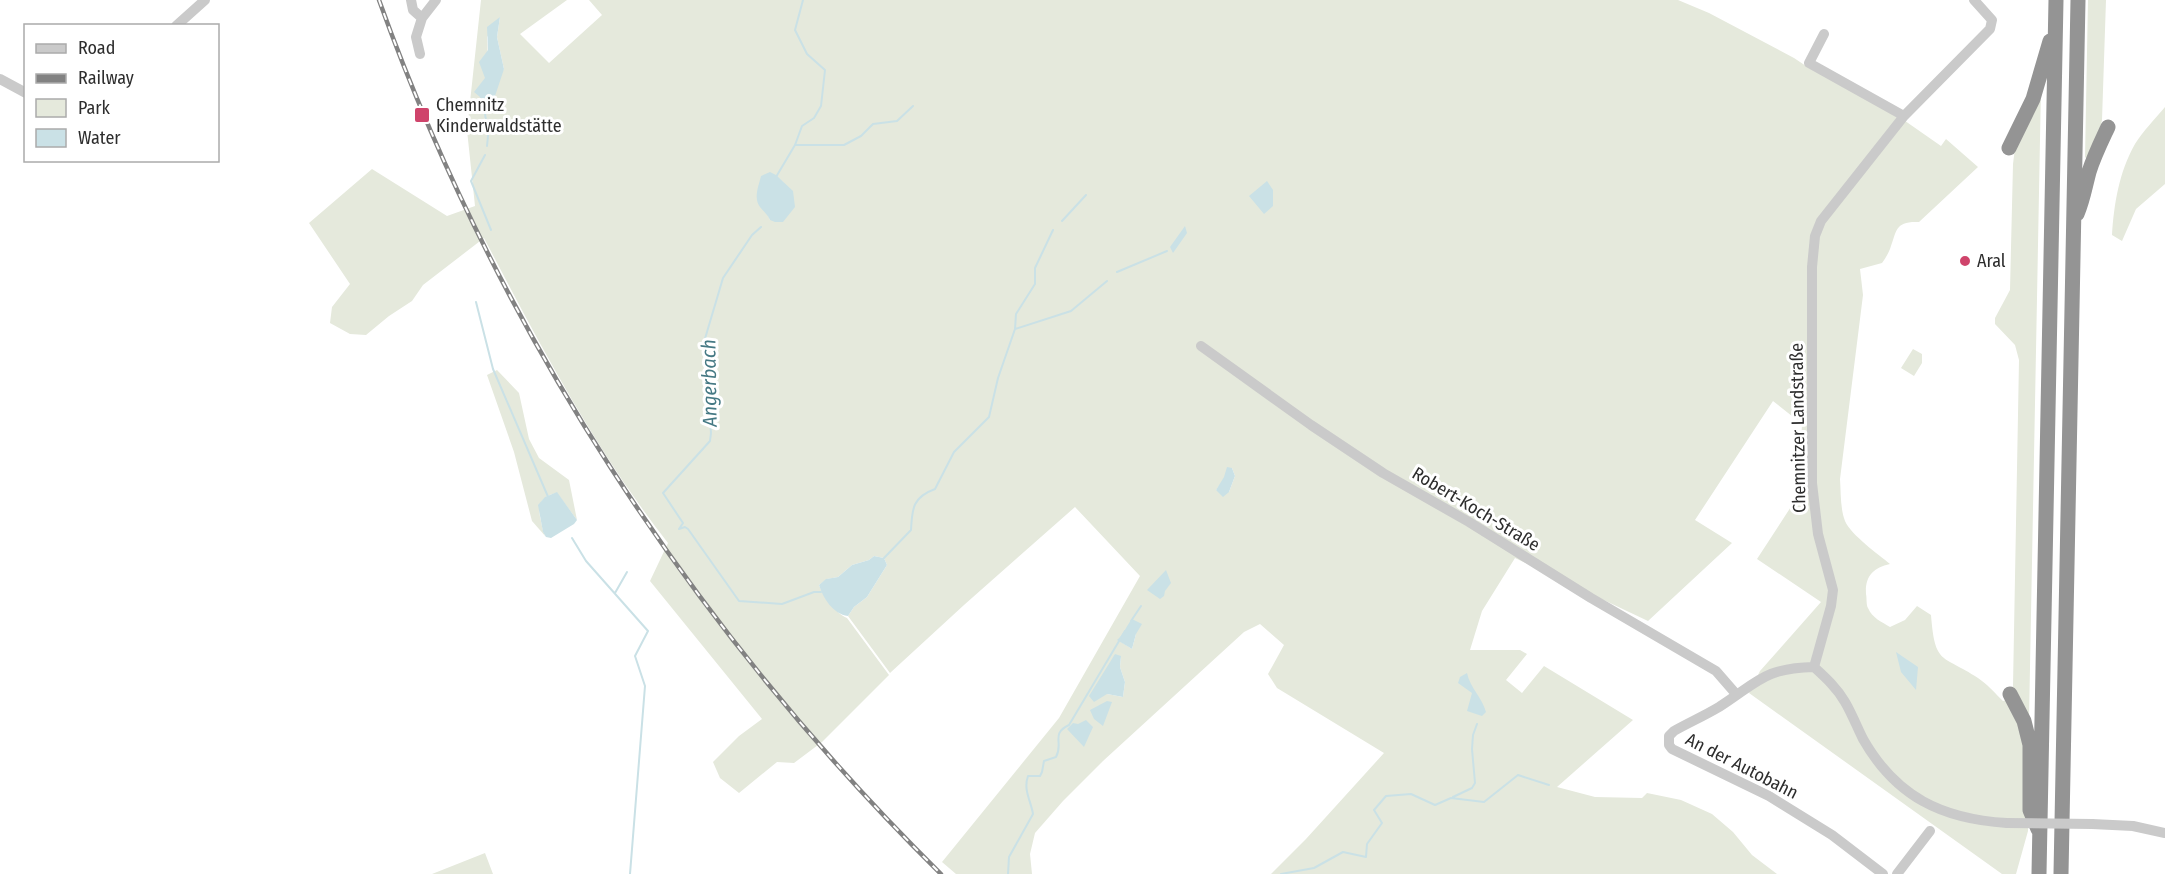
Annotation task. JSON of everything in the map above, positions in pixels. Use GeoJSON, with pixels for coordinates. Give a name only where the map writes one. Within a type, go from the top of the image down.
{"type":"FeatureCollection","features":[{"type":"Feature","properties":{"kind":"highway"},"geometry":{"type":"LineString","coordinates":[[2039,874],[2056,0]]}},
{"type":"Feature","properties":{"kind":"highway"},"geometry":{"type":"LineString","coordinates":[[2061,874],[2078,0]]}},
{"type":"Feature","properties":{"kind":"highway"},"geometry":{"type":"LineString","coordinates":[[2009,148],[2033,99],[2055,27]]}},
{"type":"Feature","properties":{"kind":"highway"},"geometry":{"type":"LineString","coordinates":[[2073,223],[2084,199],[2088,175],[2097,150],[2108,127]]}},
{"type":"Feature","properties":{"kind":"highway"},"geometry":{"type":"LineString","coordinates":[[2010,694],[2024,721],[2030,745],[2030,810],[2040,834]]}},
{"type":"Feature","properties":{"kind":"street"},"geometry":{"type":"LineString","coordinates":[[178,24],[205,0]]}},
{"type":"Feature","properties":{"kind":"street"},"geometry":{"type":"LineString","coordinates":[[411,0],[413,10],[422,18]]}},
{"type":"Feature","properties":{"kind":"street"},"geometry":{"type":"LineString","coordinates":[[420,54],[416,37],[422,18],[435,0]]}},
{"type":"Feature","properties":{"kind":"street","name":"Chemnitzer Landstraße"},"geometry":{"type":"LineString","coordinates":[[1814,667],[1831,606],[1833,590],[1818,534],[1812,483],[1813,252],[1821,221],[1904,116],[1990,29],[1992,20],[1974,0]]}},
{"type":"Feature","properties":{"kind":"street"},"geometry":{"type":"LineString","coordinates":[[1824,34],[1809,63],[1904,116]]}},
{"type":"Feature","properties":{"kind":"street"},"geometry":{"type":"LineString","coordinates":[[0,79],[24,92]]}},
{"type":"Feature","properties":{"kind":"street","name":"Robert-Koch-Straße"},"geometry":{"type":"LineString","coordinates":[[1201,346],[1311,426],[1383,473],[1469,522],[1591,598],[1716,671],[1736,694]]}},
{"type":"Feature","properties":{"kind":"street"},"geometry":{"type":"LineString","coordinates":[[1814,667],[1832,684],[1844,700],[1864,740],[1888,775],[1915,798],[1965,818],[2007,823],[2133,826],[2165,833]]}},
{"type":"Feature","properties":{"kind":"street","name":"An der Autobahn"},"geometry":{"type":"LineString","coordinates":[[1814,667],[1768,674],[1716,709],[1674,731],[1670,736],[1669,746],[1769,796],[1832,834],[1883,874]]}},
{"type":"Feature","properties":{"kind":"street"},"geometry":{"type":"LineString","coordinates":[[1897,874],[1930,831]]}},
{"type":"Feature","properties":{"kind":"green space"},"geometry":{"type":"Polygon","coordinates":[[[481,0],[567,0],[520,34],[549,63],[602,15],[589,0],[1678,0],[1709,13],[1898,116],[1941,146],[1946,139],[1978,167],[1919,222],[1905,223],[1898,228],[1882,263],[1860,269],[1863,295],[1840,479],[1841,505],[1848,526],[1865,544],[1890,564],[1871,574],[1867,582],[1867,605],[1872,614],[1890,627],[1905,620],[1917,606],[1931,615],[1935,643],[1942,657],[1981,680],[2003,701],[2010,699],[2027,746],[2028,831],[2016,874],[2002,874],[1749,693],[1760,671],[1821,602],[1757,559],[1798,496],[1802,424],[1773,401],[1695,520],[1732,543],[1648,621],[1515,558],[1482,611],[1470,650],[1520,650],[1527,654],[1506,680],[1522,693],[1544,666],[1633,720],[1557,787],[1595,797],[1642,798],[1647,793],[1681,800],[1712,814],[1733,832],[1752,855],[1777,874],[1271,874],[1384,753],[1277,688],[1268,674],[1284,645],[1260,624],[1244,632],[1103,761],[1063,801],[1035,833],[1030,854],[1032,874],[956,874],[942,862],[1059,718],[1140,576],[1075,507],[890,673],[848,616],[854,607],[867,597],[887,565],[884,558],[874,556],[869,560],[852,565],[838,577],[827,579],[819,585],[830,604],[847,618],[889,675],[822,742],[794,763],[777,762],[739,793],[720,778],[713,762],[739,736],[762,719],[650,581],[668,543],[616,471],[569,395],[484,238],[423,285],[412,301],[366,335],[350,334],[330,323],[332,307],[350,284],[309,223],[372,169],[447,216],[475,206],[467,130],[481,0]],[[500,17],[487,37],[487,66],[481,105],[504,69],[497,37],[500,17]],[[776,176],[766,211],[770,220],[784,183],[776,176]],[[1232,468],[1216,490],[1229,492],[1235,476],[1232,468]],[[1123,634],[1118,640],[1132,649],[1136,634],[1123,634]],[[1121,656],[1107,694],[1123,697],[1125,682],[1120,667],[1121,656]]]}},
{"type":"Feature","properties":{"kind":"green space"},"geometry":{"type":"Polygon","coordinates":[[[2088,0],[2106,0],[2102,120],[2087,159],[2085,157],[2088,0]]]}},
{"type":"Feature","properties":{"kind":"green space"},"geometry":{"type":"Polygon","coordinates":[[[2041,87],[2029,720],[2014,694],[2013,686],[2019,360],[2015,345],[1995,324],[1995,318],[2010,290],[2015,148],[2041,87]]]}},
{"type":"Feature","properties":{"kind":"green space"},"geometry":{"type":"Polygon","coordinates":[[[2165,107],[2165,184],[2136,209],[2122,241],[2112,235],[2121,177],[2135,144],[2165,107]]]}},
{"type":"Feature","properties":{"kind":"green space"},"geometry":{"type":"Polygon","coordinates":[[[1913,349],[1922,354],[1922,363],[1914,376],[1901,368],[1913,349]]]}},
{"type":"Feature","properties":{"kind":"green space"},"geometry":{"type":"Polygon","coordinates":[[[497,370],[519,393],[529,439],[539,458],[569,480],[577,520],[557,493],[548,496],[542,501],[540,508],[540,517],[546,537],[532,521],[514,452],[487,375],[497,370]]]}},
{"type":"Feature","properties":{"kind":"green space"},"geometry":{"type":"Polygon","coordinates":[[[485,853],[493,874],[432,874],[485,853]]]}},
{"type":"Feature","properties":{"kind":"water"},"geometry":{"type":"Polygon","coordinates":[[[500,17],[497,37],[504,69],[491,108],[481,105],[480,97],[474,92],[485,78],[479,62],[488,50],[487,27],[500,17]]]}},
{"type":"Feature","properties":{"kind":"water"},"geometry":{"type":"Polygon","coordinates":[[[770,172],[793,191],[795,207],[783,222],[770,220],[757,200],[761,176],[770,172]]]}},
{"type":"Feature","properties":{"kind":"water"},"geometry":{"type":"Polygon","coordinates":[[[1267,181],[1273,190],[1273,206],[1264,214],[1249,196],[1267,181]]]}},
{"type":"Feature","properties":{"kind":"water"},"geometry":{"type":"Polygon","coordinates":[[[1185,226],[1187,233],[1173,253],[1170,247],[1185,226]]]}},
{"type":"Feature","properties":{"kind":"water"},"geometry":{"type":"Polygon","coordinates":[[[1227,467],[1232,468],[1235,476],[1229,492],[1223,497],[1216,490],[1227,467]]]}},
{"type":"Feature","properties":{"kind":"water"},"geometry":{"type":"Polygon","coordinates":[[[557,492],[577,520],[551,538],[546,537],[543,532],[538,505],[545,497],[557,492]]]}},
{"type":"Feature","properties":{"kind":"water"},"geometry":{"type":"Polygon","coordinates":[[[874,556],[884,558],[887,565],[867,597],[854,607],[848,616],[833,609],[819,585],[826,579],[838,577],[852,565],[869,560],[874,556]]]}},
{"type":"Feature","properties":{"kind":"water"},"geometry":{"type":"Polygon","coordinates":[[[1166,570],[1171,583],[1160,599],[1147,590],[1166,570]]]}},
{"type":"Feature","properties":{"kind":"water"},"geometry":{"type":"Polygon","coordinates":[[[1132,619],[1142,624],[1136,634],[1132,649],[1117,640],[1132,619]]]}},
{"type":"Feature","properties":{"kind":"water"},"geometry":{"type":"Polygon","coordinates":[[[1896,652],[1918,667],[1916,690],[1901,672],[1896,652]]]}},
{"type":"Feature","properties":{"kind":"water"},"geometry":{"type":"Polygon","coordinates":[[[1115,654],[1121,656],[1120,667],[1125,682],[1123,697],[1107,694],[1094,702],[1089,696],[1115,654]]]}},
{"type":"Feature","properties":{"kind":"water"},"geometry":{"type":"Polygon","coordinates":[[[1467,673],[1486,712],[1482,716],[1467,711],[1472,693],[1458,683],[1460,677],[1467,673]]]}},
{"type":"Feature","properties":{"kind":"water"},"geometry":{"type":"Polygon","coordinates":[[[1107,701],[1112,702],[1103,726],[1094,719],[1090,710],[1107,701]]]}},
{"type":"Feature","properties":{"kind":"water"},"geometry":{"type":"Polygon","coordinates":[[[1086,720],[1093,727],[1084,747],[1067,729],[1073,723],[1078,724],[1086,720]]]}},
{"type":"Feature","properties":{"kind":"waterway","name":"Angerbach"},"geometry":{"type":"LineString","coordinates":[[776,177],[795,145],[802,126],[814,118],[821,106],[825,70],[807,54],[795,30],[803,0]]}},
{"type":"Feature","properties":{"kind":"waterway"},"geometry":{"type":"LineString","coordinates":[[484,106],[487,146]]}},
{"type":"Feature","properties":{"kind":"waterway"},"geometry":{"type":"LineString","coordinates":[[795,145],[844,145],[861,136],[873,124],[897,121],[913,106]]}},
{"type":"Feature","properties":{"kind":"waterway"},"geometry":{"type":"LineString","coordinates":[[485,155],[471,181],[491,230]]}},
{"type":"Feature","properties":{"kind":"waterway"},"geometry":{"type":"LineString","coordinates":[[1062,221],[1086,195]]}},
{"type":"Feature","properties":{"kind":"waterway","name":"Angerbach"},"geometry":{"type":"LineString","coordinates":[[761,227],[752,235],[723,278],[704,342],[710,441],[663,493],[683,523],[679,529],[685,527],[688,529],[739,601],[782,604],[814,592],[821,592]]}},
{"type":"Feature","properties":{"kind":"waterway"},"geometry":{"type":"LineString","coordinates":[[1015,329],[1016,314],[1035,284],[1035,268],[1053,230]]}},
{"type":"Feature","properties":{"kind":"waterway"},"geometry":{"type":"LineString","coordinates":[[1117,272],[1167,251]]}},
{"type":"Feature","properties":{"kind":"waterway"},"geometry":{"type":"LineString","coordinates":[[884,558],[911,530],[915,504],[922,496],[935,489],[954,452],[989,417],[998,378],[1015,329],[1071,311],[1107,281]]}},
{"type":"Feature","properties":{"kind":"waterway"},"geometry":{"type":"LineString","coordinates":[[476,302],[493,369],[549,499]]}},
{"type":"Feature","properties":{"kind":"waterway","name":"Angerbach"},"geometry":{"type":"LineString","coordinates":[[572,538],[586,561],[648,631],[635,656],[645,686],[630,874]]}},
{"type":"Feature","properties":{"kind":"waterway","name":"Angerbach"},"geometry":{"type":"LineString","coordinates":[[615,593],[627,572]]}},
{"type":"Feature","properties":{"kind":"waterway"},"geometry":{"type":"LineString","coordinates":[[1131,621],[1141,606]]}},
{"type":"Feature","properties":{"kind":"waterway"},"geometry":{"type":"LineString","coordinates":[[1008,874],[1009,857],[1033,814],[1027,791],[1028,776],[1040,776],[1044,761],[1056,757],[1060,732],[1069,725],[1125,631]]}},
{"type":"Feature","properties":{"kind":"waterway"},"geometry":{"type":"LineString","coordinates":[[1453,797],[1472,788],[1475,783],[1472,749],[1477,724]]}},
{"type":"Feature","properties":{"kind":"waterway"},"geometry":{"type":"LineString","coordinates":[[1281,874],[1314,868],[1343,852],[1366,857],[1367,844],[1382,823],[1374,810],[1386,796],[1411,794],[1435,805],[1451,798],[1484,802],[1518,775],[1549,785]]}},
{"type":"Feature","properties":{"kind":"railway"},"geometry":{"type":"LineString","coordinates":[[379,0],[427,122],[482,241],[543,357],[611,468],[685,577],[765,680],[850,780],[941,874]]}},
{"type":"Feature","properties":{"kind":"place","name":"Chemnitz Kinderwaldstätte"},"geometry":{"type":"Point","coordinates":[422,115]}},
{"type":"Feature","properties":{"kind":"place","name":"Aral"},"geometry":{"type":"Point","coordinates":[1965,261]}}]}
